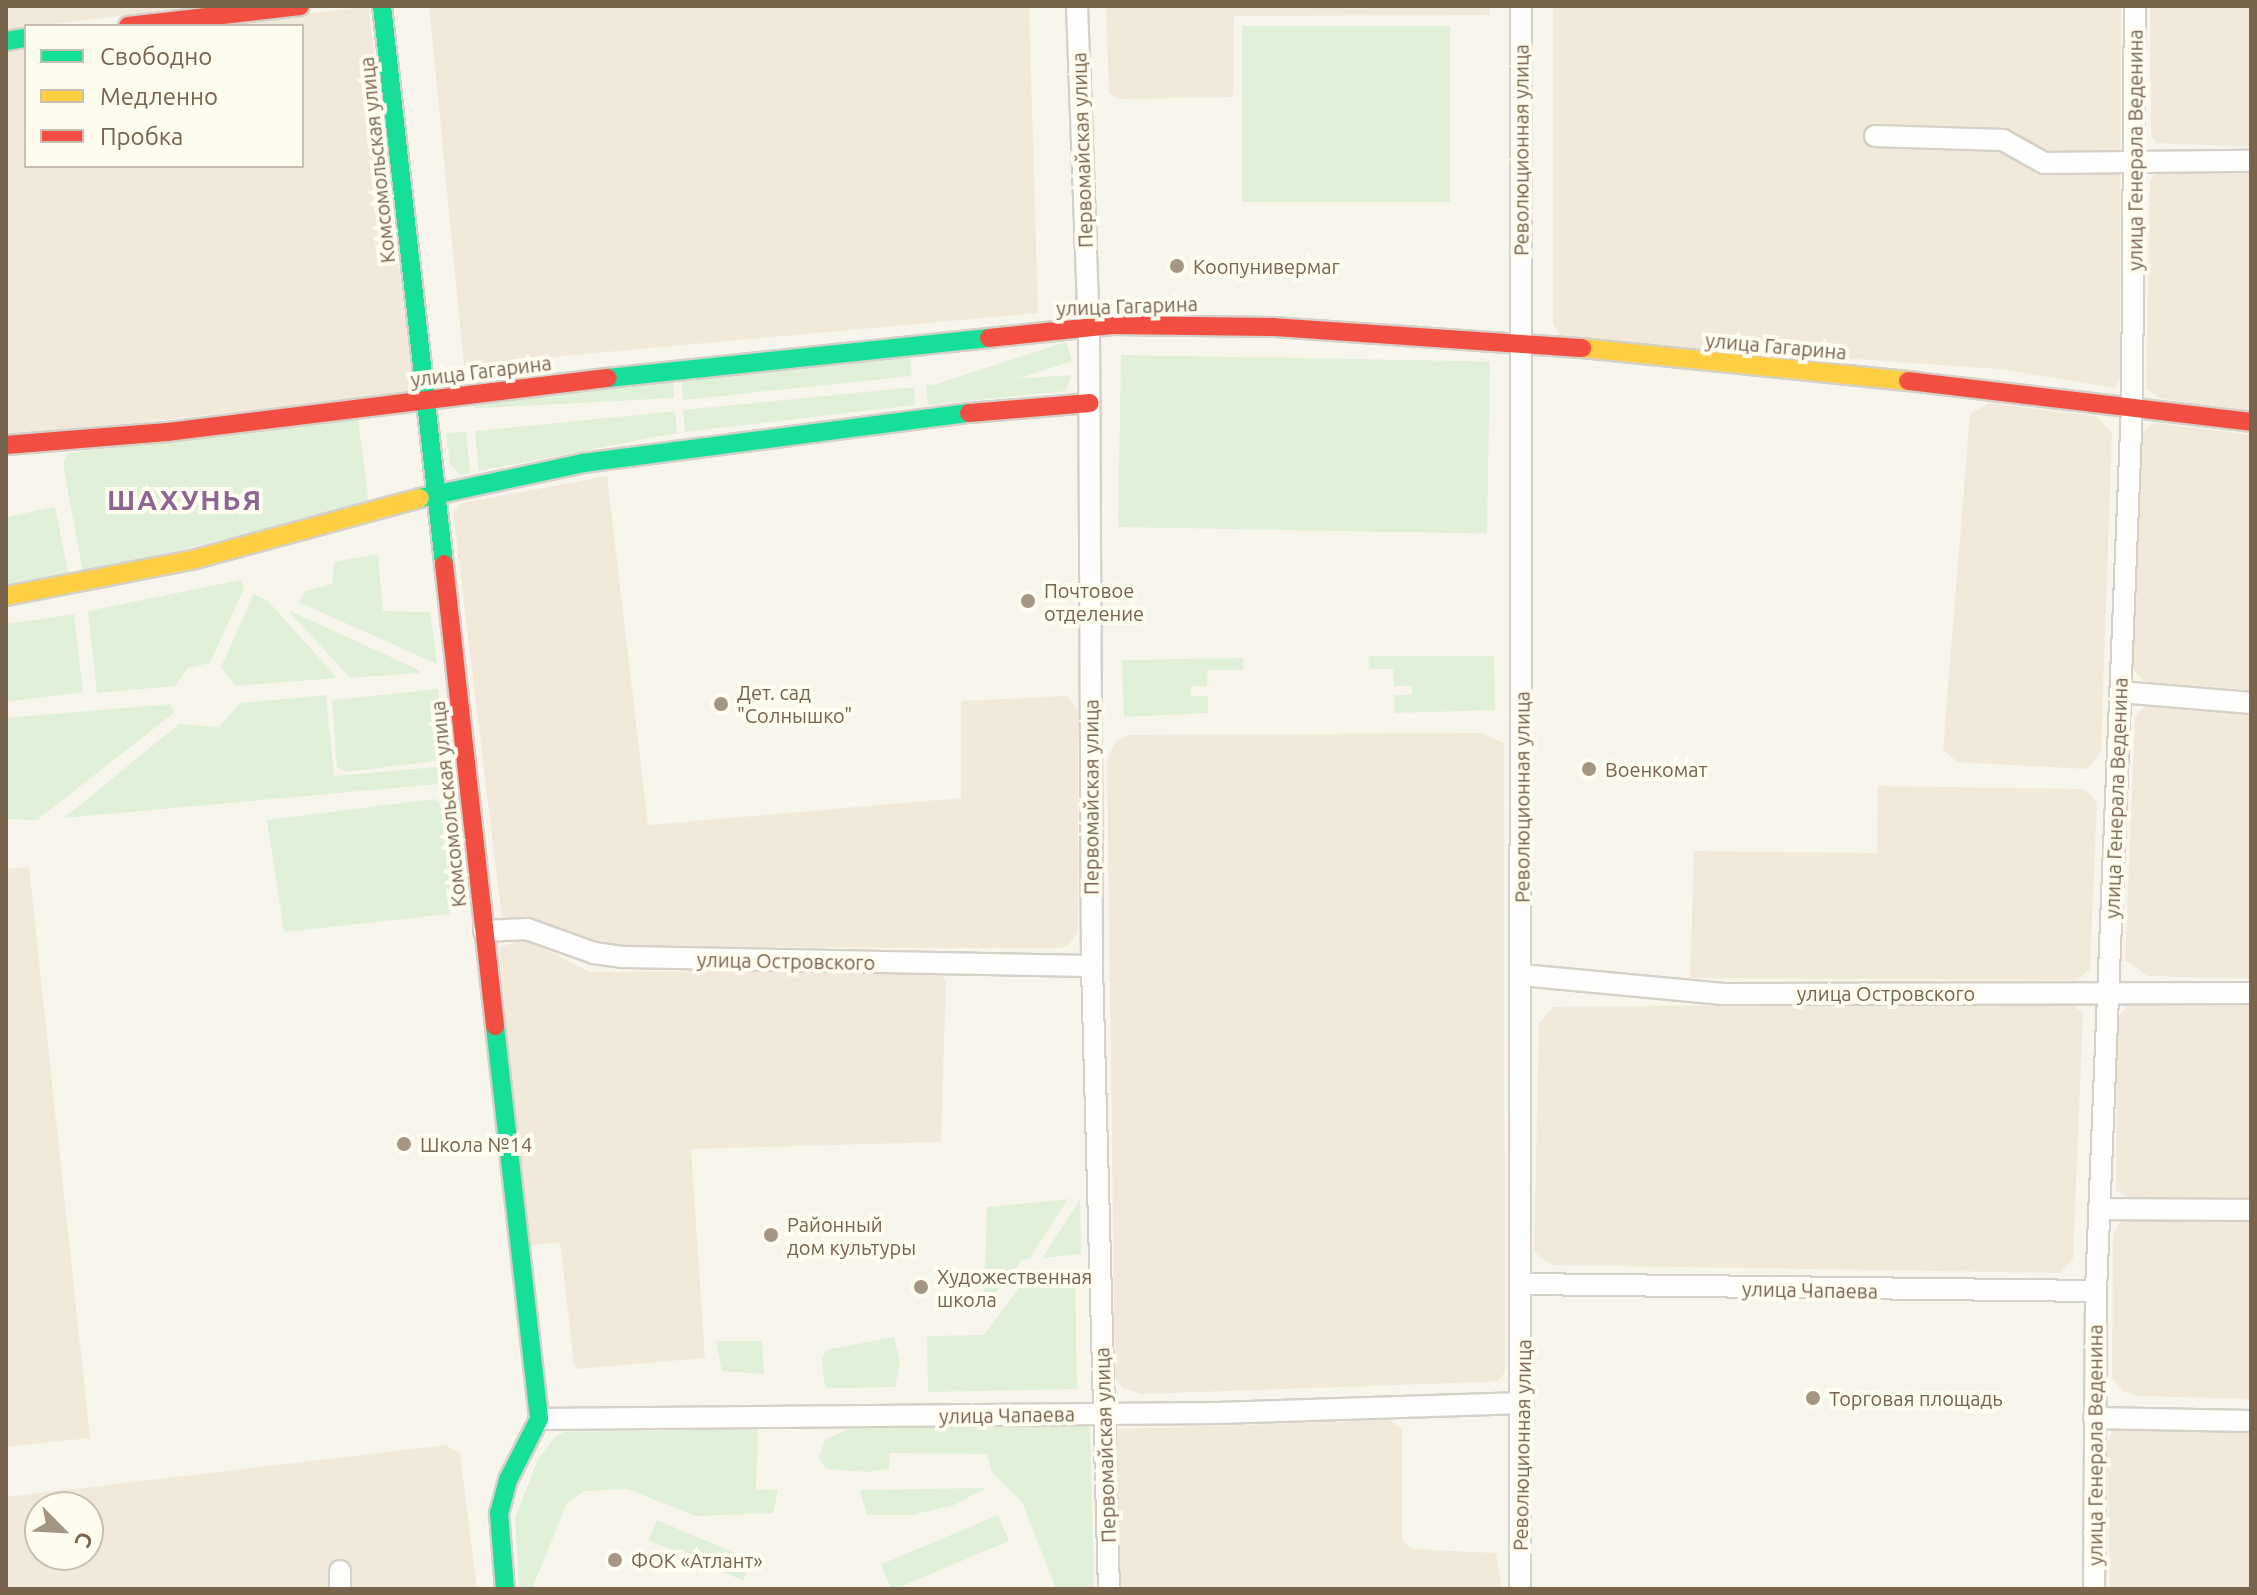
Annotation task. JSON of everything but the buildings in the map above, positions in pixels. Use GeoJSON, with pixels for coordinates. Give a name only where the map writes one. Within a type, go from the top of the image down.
{"type":"FeatureCollection","features":[{"type":"Feature","properties":{"kind":"street"},"geometry":{"type":"LineString","coordinates":[[145,24],[300,6]]}},
{"type":"Feature","properties":{"kind":"street","name":"Комсомольская улица"},"geometry":{"type":"LineString","coordinates":[[382,6],[539,1419]]}},
{"type":"Feature","properties":{"kind":"street","name":"Первомайская улица"},"geometry":{"type":"LineString","coordinates":[[1077,6],[1089,326],[1092,966],[1109,1589]]}},
{"type":"Feature","properties":{"kind":"street","name":"Революционная улица"},"geometry":{"type":"LineString","coordinates":[[1520,1589],[1523,1403],[1521,6]]}},
{"type":"Feature","properties":{"kind":"street","name":"улица Генерала Веденина"},"geometry":{"type":"LineString","coordinates":[[2094,1589],[2096,1291],[2132,408],[2135,6]]}},
{"type":"Feature","properties":{"kind":"street"},"geometry":{"type":"LineString","coordinates":[[1875,136],[2003,140],[2044,163],[2251,161]]}},
{"type":"Feature","properties":{"kind":"street","name":"улица Гагарина"},"geometry":{"type":"LineString","coordinates":[[6,445],[167,432],[426,398],[1089,326],[1273,327],[1305,333],[1521,342],[2251,422]]}},
{"type":"Feature","properties":{"kind":"street"},"geometry":{"type":"LineString","coordinates":[[6,596],[192,560],[437,493],[632,455],[925,417],[1090,403]]}},
{"type":"Feature","properties":{"kind":"street"},"geometry":{"type":"LineString","coordinates":[[2121,692],[2251,703]]}},
{"type":"Feature","properties":{"kind":"street","name":"улица Островского"},"geometry":{"type":"LineString","coordinates":[[484,931],[527,929],[594,953],[624,957],[1092,966]]}},
{"type":"Feature","properties":{"kind":"street","name":"улица Островского"},"geometry":{"type":"LineString","coordinates":[[1522,975],[1723,994],[2251,993]]}},
{"type":"Feature","properties":{"kind":"street"},"geometry":{"type":"LineString","coordinates":[[2101,1209],[2251,1210]]}},
{"type":"Feature","properties":{"kind":"street","name":"улица Чапаева"},"geometry":{"type":"LineString","coordinates":[[1523,1284],[2096,1291]]}},
{"type":"Feature","properties":{"kind":"street","name":"улица Чапаева"},"geometry":{"type":"LineString","coordinates":[[539,1419],[1105,1414],[1523,1403]]}},
{"type":"Feature","properties":{"kind":"street"},"geometry":{"type":"LineString","coordinates":[[2094,1418],[2251,1421]]}},
{"type":"Feature","properties":{"kind":"street"},"geometry":{"type":"LineString","coordinates":[[505,1589],[499,1513],[508,1480],[539,1419]]}},
{"type":"Feature","properties":{"kind":"shaded area"},"geometry":{"type":"Polygon","coordinates":[[[6,6],[198,6],[54,24],[24,24],[24,28],[6,30],[6,6]]]}},
{"type":"Feature","properties":{"kind":"shaded area"},"geometry":{"type":"Polygon","coordinates":[[[368,6],[414,392],[6,437],[6,53],[24,50],[24,168],[304,168],[304,24],[227,24],[368,6]]]}},
{"type":"Feature","properties":{"kind":"shaded area"},"geometry":{"type":"Polygon","coordinates":[[[429,6],[1029,6],[1038,313],[464,365],[429,6]]]}},
{"type":"Feature","properties":{"kind":"shaded area"},"geometry":{"type":"Polygon","coordinates":[[[1106,6],[1490,6],[1490,15],[1234,16],[1233,97],[1119,99],[1109,93],[1106,6]]]}},
{"type":"Feature","properties":{"kind":"shaded area"},"geometry":{"type":"Polygon","coordinates":[[[1553,6],[2121,6],[2120,378],[2115,388],[1998,369],[1564,339],[1553,325],[1553,6]]]}},
{"type":"Feature","properties":{"kind":"shaded area"},"geometry":{"type":"Polygon","coordinates":[[[2150,6],[2251,6],[2251,147],[2156,143],[2151,136],[2150,6]]]}},
{"type":"Feature","properties":{"kind":"shaded area"},"geometry":{"type":"Polygon","coordinates":[[[2160,168],[2251,168],[2251,411],[2162,399],[2146,389],[2150,181],[2160,168]]]}},
{"type":"Feature","properties":{"kind":"shaded area"},"geometry":{"type":"Polygon","coordinates":[[[1989,403],[2096,416],[2112,433],[2101,752],[2087,769],[1957,762],[1943,749],[1970,414],[1989,403]]]}},
{"type":"Feature","properties":{"kind":"shaded area"},"geometry":{"type":"Polygon","coordinates":[[[2154,423],[2251,435],[2251,690],[2145,682],[2132,668],[2139,435],[2154,423]]]}},
{"type":"Feature","properties":{"kind":"shaded area"},"geometry":{"type":"Polygon","coordinates":[[[607,476],[648,825],[961,798],[961,701],[1067,696],[1078,710],[1078,932],[1071,942],[1063,948],[624,947],[595,943],[551,925],[502,919],[453,512],[462,503],[607,476]]]}},
{"type":"Feature","properties":{"kind":"shaded area"},"geometry":{"type":"Polygon","coordinates":[[[2148,703],[2251,712],[2251,979],[2148,976],[2125,960],[2135,717],[2148,703]]]}},
{"type":"Feature","properties":{"kind":"shaded area"},"geometry":{"type":"Polygon","coordinates":[[[1481,733],[1504,743],[1505,1372],[1498,1381],[1484,1382],[1141,1394],[1123,1388],[1115,1378],[1107,761],[1115,742],[1128,735],[1481,733]]]}},
{"type":"Feature","properties":{"kind":"shaded area"},"geometry":{"type":"Polygon","coordinates":[[[1878,786],[2081,789],[2090,794],[2097,804],[2090,969],[2077,980],[1690,978],[1694,851],[1877,853],[1878,786]]]}},
{"type":"Feature","properties":{"kind":"shaded area"},"geometry":{"type":"Polygon","coordinates":[[[29,867],[90,1438],[6,1447],[6,869],[29,867]]]}},
{"type":"Feature","properties":{"kind":"shaded area"},"geometry":{"type":"Polygon","coordinates":[[[527,939],[589,972],[932,969],[942,974],[946,982],[941,1142],[691,1149],[705,1358],[578,1369],[574,1365],[560,1242],[525,1246],[499,947],[527,939]]]}},
{"type":"Feature","properties":{"kind":"shaded area"},"geometry":{"type":"Polygon","coordinates":[[[2067,1001],[2083,1013],[2073,1259],[2060,1273],[1551,1265],[1534,1252],[1539,1023],[1553,1007],[2067,1001]]]}},
{"type":"Feature","properties":{"kind":"shaded area"},"geometry":{"type":"Polygon","coordinates":[[[2129,1004],[2251,1004],[2251,1201],[2130,1199],[2116,1190],[2117,1019],[2129,1004]]]}},
{"type":"Feature","properties":{"kind":"shaded area"},"geometry":{"type":"Polygon","coordinates":[[[2131,1216],[2251,1219],[2251,1399],[2138,1396],[2123,1391],[2112,1378],[2113,1235],[2120,1222],[2131,1216]]]}},
{"type":"Feature","properties":{"kind":"shaded area"},"geometry":{"type":"Polygon","coordinates":[[[1389,1420],[1402,1429],[1402,1541],[1412,1549],[1496,1553],[1502,1589],[1119,1589],[1113,1438],[1118,1429],[1389,1420]]]}},
{"type":"Feature","properties":{"kind":"shaded area"},"geometry":{"type":"Polygon","coordinates":[[[2124,1427],[2251,1428],[2251,1589],[2110,1589],[2107,1442],[2112,1431],[2124,1427]]]}},
{"type":"Feature","properties":{"kind":"shaded area"},"geometry":{"type":"Polygon","coordinates":[[[446,1445],[460,1454],[477,1589],[6,1589],[6,1497],[24,1495],[24,1571],[104,1571],[104,1491],[57,1491],[446,1445]]]}},
{"type":"Feature","properties":{"kind":"green space"},"geometry":{"type":"Polygon","coordinates":[[[1242,26],[1450,26],[1450,202],[1242,202],[1242,26]]]}},
{"type":"Feature","properties":{"kind":"green space"},"geometry":{"type":"Polygon","coordinates":[[[1066,342],[1072,361],[935,406],[929,386],[1066,342]]]}},
{"type":"Feature","properties":{"kind":"green space"},"geometry":{"type":"Polygon","coordinates":[[[1121,355],[1490,361],[1487,533],[1118,527],[1121,355]]]}},
{"type":"Feature","properties":{"kind":"green space"},"geometry":{"type":"Polygon","coordinates":[[[910,357],[912,376],[683,400],[681,381],[910,357]]]}},
{"type":"Feature","properties":{"kind":"green space"},"geometry":{"type":"Polygon","coordinates":[[[1071,375],[1066,391],[928,405],[926,385],[1071,375]]]}},
{"type":"Feature","properties":{"kind":"green space"},"geometry":{"type":"Polygon","coordinates":[[[673,379],[674,398],[474,408],[473,389],[673,379]]]}},
{"type":"Feature","properties":{"kind":"green space"},"geometry":{"type":"Polygon","coordinates":[[[914,387],[915,405],[685,432],[683,410],[914,387]]]}},
{"type":"Feature","properties":{"kind":"green space"},"geometry":{"type":"Polygon","coordinates":[[[675,411],[677,433],[479,471],[475,431],[675,411]]]}},
{"type":"Feature","properties":{"kind":"green space"},"geometry":{"type":"Polygon","coordinates":[[[358,419],[369,504],[83,573],[63,463],[68,453],[358,419]]]}},
{"type":"Feature","properties":{"kind":"green space"},"geometry":{"type":"Polygon","coordinates":[[[466,431],[470,473],[460,475],[450,464],[446,434],[466,431]]]}},
{"type":"Feature","properties":{"kind":"green space"},"geometry":{"type":"Polygon","coordinates":[[[55,507],[69,577],[6,590],[6,517],[55,507]]]}},
{"type":"Feature","properties":{"kind":"green space"},"geometry":{"type":"Polygon","coordinates":[[[378,554],[383,611],[430,612],[437,664],[298,602],[306,591],[332,584],[334,562],[378,554]]]}},
{"type":"Feature","properties":{"kind":"green space"},"geometry":{"type":"Polygon","coordinates":[[[241,580],[244,588],[210,663],[188,668],[175,686],[97,693],[88,611],[241,580]]]}},
{"type":"Feature","properties":{"kind":"green space"},"geometry":{"type":"Polygon","coordinates":[[[254,594],[268,601],[337,678],[236,686],[221,667],[254,594]]]}},
{"type":"Feature","properties":{"kind":"green space"},"geometry":{"type":"Polygon","coordinates":[[[288,610],[419,670],[420,673],[350,678],[288,610]]]}},
{"type":"Feature","properties":{"kind":"green space"},"geometry":{"type":"Polygon","coordinates":[[[74,614],[83,692],[6,702],[6,624],[74,614]]]}},
{"type":"Feature","properties":{"kind":"green space"},"geometry":{"type":"Polygon","coordinates":[[[1368,656],[1494,656],[1495,710],[1395,713],[1394,695],[1412,695],[1412,686],[1394,686],[1393,669],[1370,669],[1368,656]]]}},
{"type":"Feature","properties":{"kind":"green space"},"geometry":{"type":"Polygon","coordinates":[[[1243,658],[1243,670],[1208,670],[1207,686],[1191,686],[1191,696],[1208,696],[1208,713],[1124,717],[1122,660],[1243,658]]]}},
{"type":"Feature","properties":{"kind":"green space"},"geometry":{"type":"Polygon","coordinates":[[[438,689],[443,760],[346,772],[337,767],[332,700],[438,689]]]}},
{"type":"Feature","properties":{"kind":"green space"},"geometry":{"type":"Polygon","coordinates":[[[326,695],[334,776],[448,766],[449,783],[64,818],[179,724],[219,727],[240,703],[326,695]]]}},
{"type":"Feature","properties":{"kind":"green space"},"geometry":{"type":"Polygon","coordinates":[[[170,704],[175,712],[37,820],[6,819],[6,718],[170,704]]]}},
{"type":"Feature","properties":{"kind":"green space"},"geometry":{"type":"Polygon","coordinates":[[[434,799],[447,810],[453,908],[449,914],[284,932],[267,820],[434,799]]]}},
{"type":"Feature","properties":{"kind":"green space"},"geometry":{"type":"Polygon","coordinates":[[[1068,1199],[1030,1258],[1022,1260],[984,1307],[987,1207],[1068,1199]]]}},
{"type":"Feature","properties":{"kind":"green space"},"geometry":{"type":"Polygon","coordinates":[[[1080,1200],[1081,1254],[1042,1258],[1080,1200]]]}},
{"type":"Feature","properties":{"kind":"green space"},"geometry":{"type":"Polygon","coordinates":[[[1075,1273],[1077,1389],[928,1392],[927,1336],[984,1335],[1029,1275],[1075,1273]]]}},
{"type":"Feature","properties":{"kind":"green space"},"geometry":{"type":"Polygon","coordinates":[[[894,1337],[900,1362],[895,1387],[828,1388],[824,1383],[822,1359],[826,1350],[894,1337]]]}},
{"type":"Feature","properties":{"kind":"green space"},"geometry":{"type":"Polygon","coordinates":[[[716,1341],[762,1341],[764,1374],[722,1371],[716,1341]]]}},
{"type":"Feature","properties":{"kind":"green space"},"geometry":{"type":"Polygon","coordinates":[[[1090,1426],[1094,1589],[1056,1589],[1022,1502],[992,1472],[987,1454],[889,1453],[889,1469],[867,1472],[826,1469],[819,1458],[825,1440],[852,1427],[1090,1426]]]}},
{"type":"Feature","properties":{"kind":"green space"},"geometry":{"type":"Polygon","coordinates":[[[758,1429],[756,1489],[778,1490],[773,1513],[696,1516],[627,1489],[584,1491],[567,1503],[532,1589],[519,1589],[515,1518],[538,1459],[555,1437],[564,1432],[758,1429]]]}},
{"type":"Feature","properties":{"kind":"green space"},"geometry":{"type":"Polygon","coordinates":[[[986,1488],[954,1505],[912,1515],[867,1515],[860,1490],[986,1488]]]}},
{"type":"Feature","properties":{"kind":"green space"},"geometry":{"type":"Polygon","coordinates":[[[998,1515],[1009,1541],[895,1589],[891,1589],[881,1565],[998,1515]]]}},
{"type":"Feature","properties":{"kind":"green space"},"geometry":{"type":"Polygon","coordinates":[[[657,1520],[752,1560],[743,1580],[648,1540],[657,1520]]]}},
{"type":"Feature","properties":{"kind":"traffic: fast"},"geometry":{"type":"LineString","coordinates":[[382,6],[444,564]]}},
{"type":"Feature","properties":{"kind":"traffic: fast"},"geometry":{"type":"LineString","coordinates":[[6,41],[24,38]]}},
{"type":"Feature","properties":{"kind":"traffic: fast"},"geometry":{"type":"LineString","coordinates":[[608,378],[989,338]]}},
{"type":"Feature","properties":{"kind":"traffic: fast"},"geometry":{"type":"LineString","coordinates":[[420,498],[583,463],[969,413]]}},
{"type":"Feature","properties":{"kind":"traffic: fast"},"geometry":{"type":"LineString","coordinates":[[495,1026],[539,1419],[508,1480],[499,1513],[505,1589]]}},
{"type":"Feature","properties":{"kind":"traffic: slow"},"geometry":{"type":"LineString","coordinates":[[1582,348],[1908,381]]}},
{"type":"Feature","properties":{"kind":"traffic: slow"},"geometry":{"type":"LineString","coordinates":[[6,596],[192,560],[420,498]]}},
{"type":"Feature","properties":{"kind":"traffic: jam"},"geometry":{"type":"LineString","coordinates":[[145,24],[300,6]]}},
{"type":"Feature","properties":{"kind":"traffic: jam"},"geometry":{"type":"LineString","coordinates":[[989,338],[1112,325],[1273,327],[1582,348]]}},
{"type":"Feature","properties":{"kind":"traffic: jam"},"geometry":{"type":"LineString","coordinates":[[6,445],[167,432],[608,378]]}},
{"type":"Feature","properties":{"kind":"traffic: jam"},"geometry":{"type":"LineString","coordinates":[[1908,381],[2251,422]]}},
{"type":"Feature","properties":{"kind":"traffic: jam"},"geometry":{"type":"LineString","coordinates":[[969,413],[1090,403]]}},
{"type":"Feature","properties":{"kind":"traffic: jam"},"geometry":{"type":"LineString","coordinates":[[444,564],[495,1026]]}},
{"type":"Feature","properties":{"kind":"place","name":"Коопунивермаг"},"geometry":{"type":"Point","coordinates":[1177,266]}},
{"type":"Feature","properties":{"kind":"place","name":"Почтовое отделение"},"geometry":{"type":"Point","coordinates":[1028,601]}},
{"type":"Feature","properties":{"kind":"place","name":"Дет. сад \"Солнышко\""},"geometry":{"type":"Point","coordinates":[721,704]}},
{"type":"Feature","properties":{"kind":"place","name":"Военкомат"},"geometry":{"type":"Point","coordinates":[1589,769]}},
{"type":"Feature","properties":{"kind":"place","name":"Школа №14"},"geometry":{"type":"Point","coordinates":[404,1144]}},
{"type":"Feature","properties":{"kind":"place","name":"Районный дом культуры"},"geometry":{"type":"Point","coordinates":[771,1235]}},
{"type":"Feature","properties":{"kind":"place","name":"Художественная школа"},"geometry":{"type":"Point","coordinates":[921,1287]}},
{"type":"Feature","properties":{"kind":"place","name":"Торговая площадь"},"geometry":{"type":"Point","coordinates":[1813,1398]}},
{"type":"Feature","properties":{"kind":"place","name":"ФОК «Атлант»"},"geometry":{"type":"Point","coordinates":[615,1560]}},
{"type":"Feature","properties":{"kind":"district","name":"ШАХУНЬЯ"},"geometry":{"type":"Point","coordinates":[185,500]}}]}
